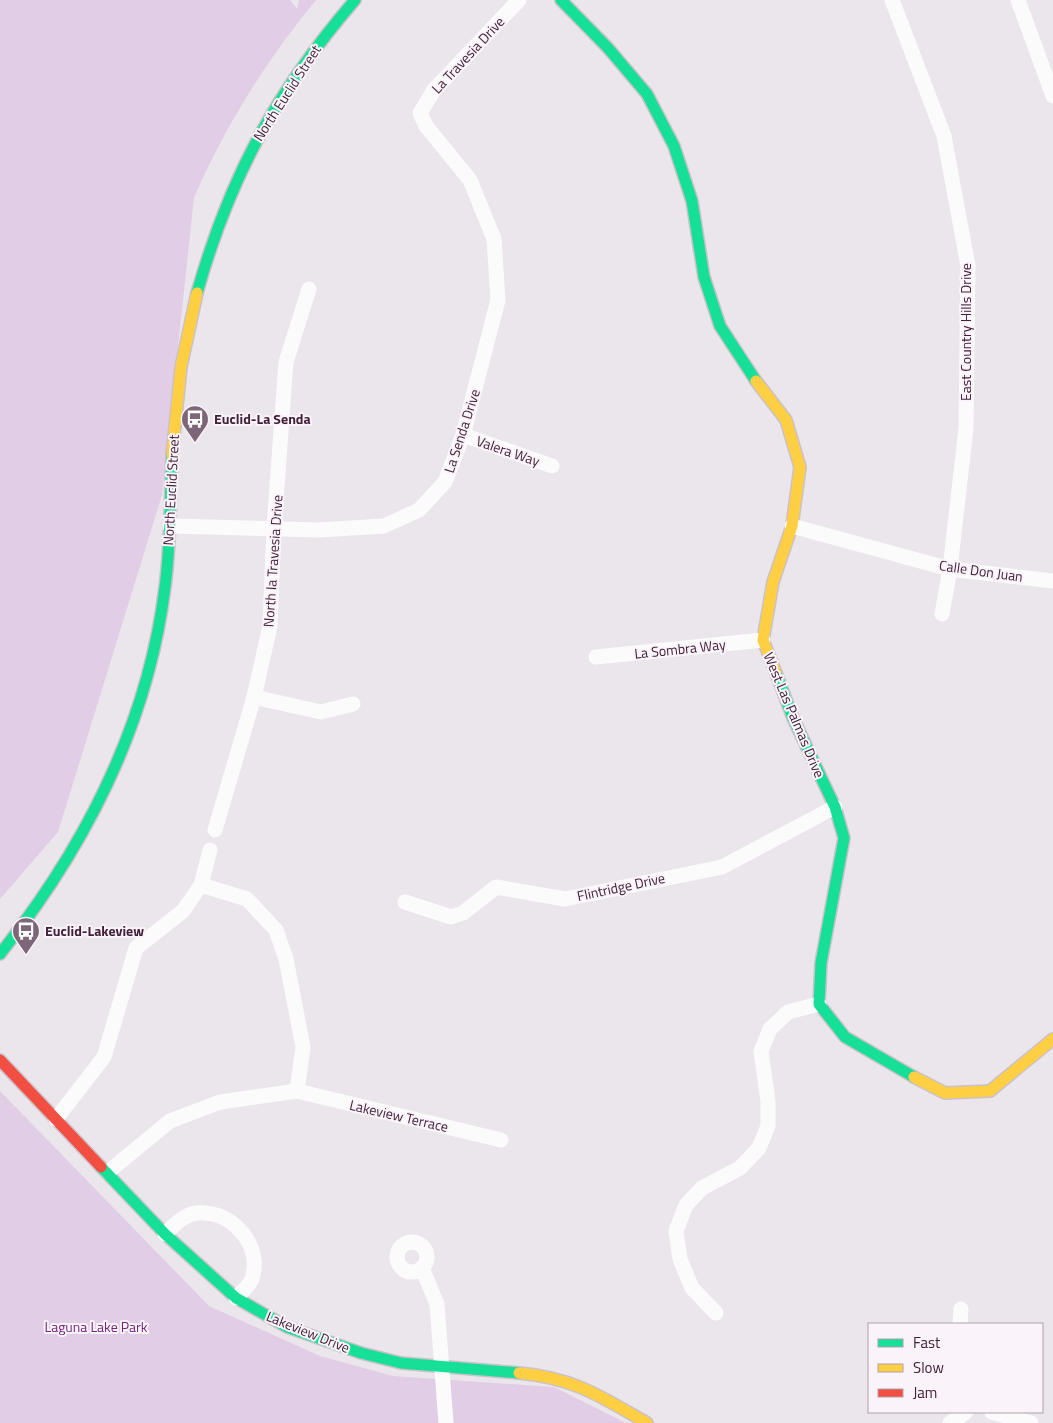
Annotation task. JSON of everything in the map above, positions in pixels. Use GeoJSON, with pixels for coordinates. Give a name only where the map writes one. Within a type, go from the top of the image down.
{"type":"FeatureCollection","features":[{"type":"Feature","properties":{"kind":"street","name":"North Euclid Street"},"geometry":{"type":"LineString","coordinates":[[0,954],[46,896],[78,846],[127,742],[147,680],[162,607],[170,526],[174,426],[182,351],[202,270],[222,210],[252,147],[284,95],[313,51],[356,0]]}},
{"type":"Feature","properties":{"kind":"street","name":"La Travesia Drive"},"geometry":{"type":"LineString","coordinates":[[420,113],[434,90],[519,0]]}},
{"type":"Feature","properties":{"kind":"street","name":"West Las Palmas Drive"},"geometry":{"type":"LineString","coordinates":[[561,0],[608,48],[647,94],[674,146],[692,201],[704,277],[720,326],[753,377],[786,420],[800,466],[792,526],[774,582],[763,640],[793,718],[835,808],[844,838],[821,963],[819,1004]]}},
{"type":"Feature","properties":{"kind":"street","name":"East Country Hills Drive"},"geometry":{"type":"LineString","coordinates":[[892,0],[944,136],[968,266],[966,428],[950,569],[942,614]]}},
{"type":"Feature","properties":{"kind":"street"},"geometry":{"type":"LineString","coordinates":[[1018,0],[1053,96]]}},
{"type":"Feature","properties":{"kind":"street","name":"La Senda Drive"},"geometry":{"type":"LineString","coordinates":[[170,526],[319,530],[384,526],[419,510],[445,482],[463,435],[498,300],[494,239],[470,180],[426,126],[420,113]]}},
{"type":"Feature","properties":{"kind":"street","name":"North la Travesia Drive"},"geometry":{"type":"LineString","coordinates":[[215,830],[254,697],[270,626],[274,528],[286,362],[309,289]]}},
{"type":"Feature","properties":{"kind":"street","name":"Valera Way"},"geometry":{"type":"LineString","coordinates":[[463,435],[552,466]]}},
{"type":"Feature","properties":{"kind":"street","name":"Calle Don Juan"},"geometry":{"type":"LineString","coordinates":[[792,526],[950,569],[1053,581]]}},
{"type":"Feature","properties":{"kind":"street","name":"La Sombra Way"},"geometry":{"type":"LineString","coordinates":[[596,657],[763,640]]}},
{"type":"Feature","properties":{"kind":"street"},"geometry":{"type":"LineString","coordinates":[[254,697],[321,712],[354,704]]}},
{"type":"Feature","properties":{"kind":"street","name":"Flintridge Drive"},"geometry":{"type":"LineString","coordinates":[[405,902],[451,917],[463,913],[496,887],[565,899],[722,867],[835,808]]}},
{"type":"Feature","properties":{"kind":"street"},"geometry":{"type":"LineString","coordinates":[[56,1119],[104,1057],[136,948],[183,911],[201,884],[210,850]]}},
{"type":"Feature","properties":{"kind":"street"},"geometry":{"type":"LineString","coordinates":[[108,1172],[170,1121],[220,1102],[297,1091],[303,1047],[286,959],[276,930],[247,899],[201,884]]}},
{"type":"Feature","properties":{"kind":"street"},"geometry":{"type":"LineString","coordinates":[[716,1313],[692,1288],[680,1259],[676,1231],[686,1205],[702,1188],[740,1168],[759,1148],[768,1126],[768,1101],[761,1051],[770,1029],[788,1012],[819,1004],[845,1037],[892,1066],[945,1093],[990,1091],[1053,1039]]}},
{"type":"Feature","properties":{"kind":"street","name":"Lakeview Drive"},"geometry":{"type":"LineString","coordinates":[[0,1060],[165,1234],[236,1298],[287,1327],[361,1353],[401,1363],[550,1376],[565,1379],[582,1385],[647,1423]]}},
{"type":"Feature","properties":{"kind":"street","name":"Lakeview Terrace"},"geometry":{"type":"LineString","coordinates":[[297,1091],[501,1140]]}},
{"type":"Feature","properties":{"kind":"street"},"geometry":{"type":"LineString","coordinates":[[165,1234],[178,1221],[196,1213],[217,1214],[234,1225],[246,1237],[256,1257],[252,1280],[236,1298]]}},
{"type":"Feature","properties":{"kind":"street"},"geometry":{"type":"LineString","coordinates":[[422,1268],[437,1304],[440,1367],[446,1423]]}},
{"type":"Feature","properties":{"kind":"street"},"geometry":{"type":"LineString","coordinates":[[950,1423],[965,1413]]}},
{"type":"Feature","properties":{"kind":"street"},"geometry":{"type":"LineString","coordinates":[[996,1413],[1031,1423]]}},
{"type":"Feature","properties":{"kind":"green space"},"geometry":{"type":"Polygon","coordinates":[[[0,0],[290,0],[297,9],[299,0],[316,0],[280,47],[248,95],[219,145],[194,198],[162,495],[58,832],[0,899],[0,0]]]}},
{"type":"Feature","properties":{"kind":"green space","name":"Laguna Lake Park"},"geometry":{"type":"Polygon","coordinates":[[[0,1091],[209,1306],[320,1356],[393,1376],[554,1387],[626,1423],[0,1423],[0,1091]]]}},
{"type":"Feature","properties":{"kind":"traffic: fast"},"geometry":{"type":"LineString","coordinates":[[197,293],[225,211],[259,137],[279,102],[302,68],[355,0]]}},
{"type":"Feature","properties":{"kind":"traffic: fast"},"geometry":{"type":"LineString","coordinates":[[561,0],[608,48],[647,94],[674,146],[692,201],[704,277],[720,326],[756,381]]}},
{"type":"Feature","properties":{"kind":"traffic: fast"},"geometry":{"type":"LineString","coordinates":[[0,954],[31,913],[86,827],[128,735],[144,687],[157,638],[167,570],[172,455]]}},
{"type":"Feature","properties":{"kind":"traffic: fast"},"geometry":{"type":"LineString","coordinates":[[776,673],[793,718],[835,807],[844,838],[821,963],[819,1004],[845,1037],[914,1077]]}},
{"type":"Feature","properties":{"kind":"traffic: fast"},"geometry":{"type":"LineString","coordinates":[[101,1167],[165,1234],[236,1298],[287,1327],[361,1353],[401,1363],[519,1373]]}},
{"type":"Feature","properties":{"kind":"traffic: slow"},"geometry":{"type":"LineString","coordinates":[[172,455],[181,367],[197,293]]}},
{"type":"Feature","properties":{"kind":"traffic: slow"},"geometry":{"type":"LineString","coordinates":[[756,381],[786,420],[800,467],[792,526],[773,582],[763,640],[776,673]]}},
{"type":"Feature","properties":{"kind":"traffic: slow"},"geometry":{"type":"LineString","coordinates":[[914,1077],[945,1093],[990,1091],[1053,1039]]}},
{"type":"Feature","properties":{"kind":"traffic: slow"},"geometry":{"type":"LineString","coordinates":[[519,1373],[538,1375],[571,1384],[600,1397],[647,1423]]}},
{"type":"Feature","properties":{"kind":"traffic: jam"},"geometry":{"type":"LineString","coordinates":[[0,1060],[101,1167]]}},
{"type":"Feature","properties":{"kind":"place","name":"Euclid-La Senda"},"geometry":{"type":"Point","coordinates":[195,443]}},
{"type":"Feature","properties":{"kind":"place","name":"Euclid-Lakeview"},"geometry":{"type":"Point","coordinates":[26,955]}}]}
